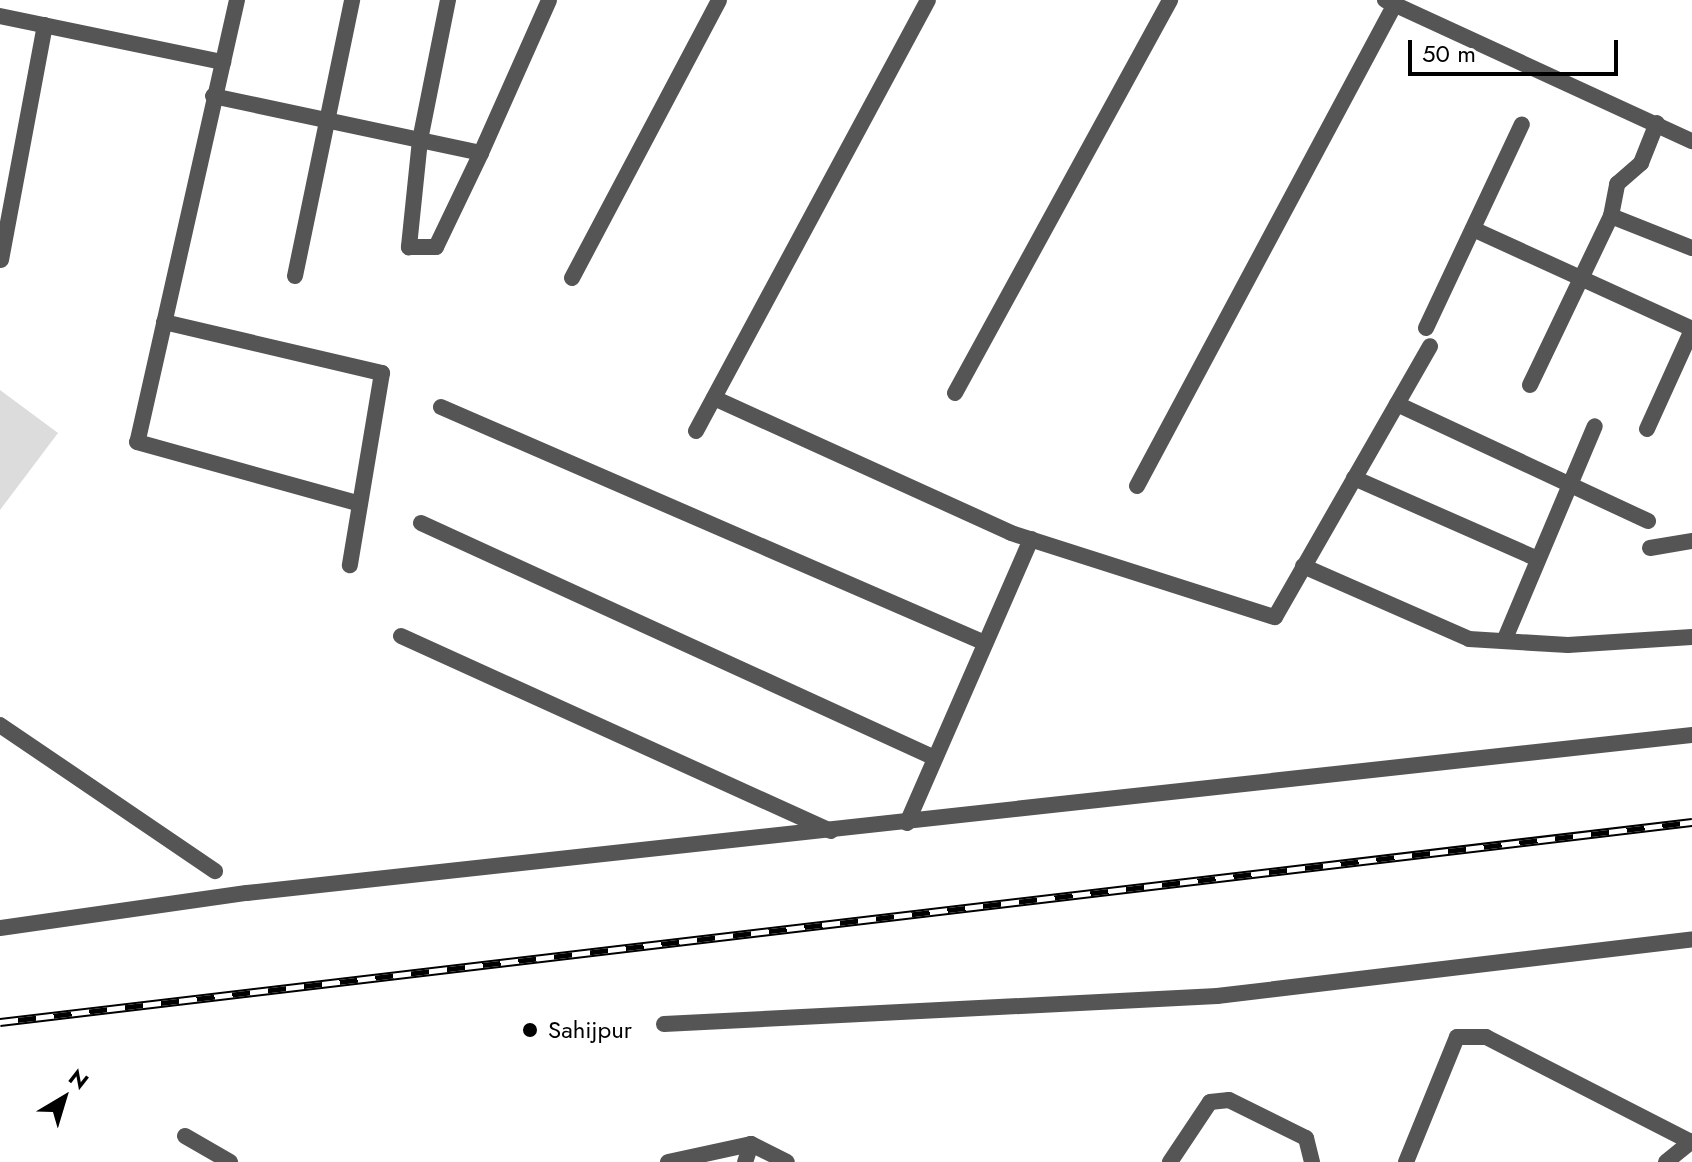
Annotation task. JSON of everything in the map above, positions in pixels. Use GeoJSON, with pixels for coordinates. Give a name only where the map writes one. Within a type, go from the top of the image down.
{"type":"FeatureCollection","features":[{"type":"Feature","properties":{"kind":"street"},"geometry":{"type":"LineString","coordinates":[[237,0],[137,442],[360,504]]}},
{"type":"Feature","properties":{"kind":"street"},"geometry":{"type":"LineString","coordinates":[[295,276],[352,0]]}},
{"type":"Feature","properties":{"kind":"street"},"geometry":{"type":"LineString","coordinates":[[448,0],[420,140],[409,247],[436,247],[549,0]]}},
{"type":"Feature","properties":{"kind":"street"},"geometry":{"type":"LineString","coordinates":[[572,278],[719,0]]}},
{"type":"Feature","properties":{"kind":"street"},"geometry":{"type":"LineString","coordinates":[[696,431],[928,0]]}},
{"type":"Feature","properties":{"kind":"street"},"geometry":{"type":"LineString","coordinates":[[955,393],[1170,0]]}},
{"type":"Feature","properties":{"kind":"street"},"geometry":{"type":"LineString","coordinates":[[1137,486],[1390,2],[1692,141]]}},
{"type":"Feature","properties":{"kind":"street"},"geometry":{"type":"LineString","coordinates":[[0,16],[223,62]]}},
{"type":"Feature","properties":{"kind":"street"},"geometry":{"type":"LineString","coordinates":[[1,260],[45,25]]}},
{"type":"Feature","properties":{"kind":"street"},"geometry":{"type":"LineString","coordinates":[[213,96],[481,153]]}},
{"type":"Feature","properties":{"kind":"street"},"geometry":{"type":"LineString","coordinates":[[1530,385],[1611,216],[1613,192],[1641,163],[1657,123]]}},
{"type":"Feature","properties":{"kind":"street"},"geometry":{"type":"LineString","coordinates":[[1426,328],[1522,124]]}},
{"type":"Feature","properties":{"kind":"street"},"geometry":{"type":"LineString","coordinates":[[1611,216],[1692,248]]}},
{"type":"Feature","properties":{"kind":"street"},"geometry":{"type":"LineString","coordinates":[[1473,229],[1692,329],[1647,429]]}},
{"type":"Feature","properties":{"kind":"street"},"geometry":{"type":"LineString","coordinates":[[164,322],[382,373],[350,565]]}},
{"type":"Feature","properties":{"kind":"street"},"geometry":{"type":"LineString","coordinates":[[714,398],[1031,539],[1275,617],[1430,346]]}},
{"type":"Feature","properties":{"kind":"street"},"geometry":{"type":"LineString","coordinates":[[1397,404],[1648,521]]}},
{"type":"Feature","properties":{"kind":"street"},"geometry":{"type":"LineString","coordinates":[[441,407],[985,643]]}},
{"type":"Feature","properties":{"kind":"street"},"geometry":{"type":"LineString","coordinates":[[1504,641],[1595,426]]}},
{"type":"Feature","properties":{"kind":"street"},"geometry":{"type":"LineString","coordinates":[[1354,478],[1538,559]]}},
{"type":"Feature","properties":{"kind":"street"},"geometry":{"type":"LineString","coordinates":[[421,523],[935,758]]}},
{"type":"Feature","properties":{"kind":"street"},"geometry":{"type":"LineString","coordinates":[[907,823],[1031,539]]}},
{"type":"Feature","properties":{"kind":"street"},"geometry":{"type":"LineString","coordinates":[[1650,548],[1692,541]]}},
{"type":"Feature","properties":{"kind":"street"},"geometry":{"type":"LineString","coordinates":[[1303,566],[1469,639],[1692,637]]}},
{"type":"Feature","properties":{"kind":"street"},"geometry":{"type":"LineString","coordinates":[[401,636],[832,831]]}},
{"type":"Feature","properties":{"kind":"street"},"geometry":{"type":"LineString","coordinates":[[0,725],[215,871]]}},
{"type":"Feature","properties":{"kind":"street"},"geometry":{"type":"LineString","coordinates":[[0,928],[247,893],[1692,735]]}},
{"type":"Feature","properties":{"kind":"street"},"geometry":{"type":"LineString","coordinates":[[664,1024],[1217,996],[1692,939]]}},
{"type":"Feature","properties":{"kind":"street"},"geometry":{"type":"LineString","coordinates":[[1406,1162],[1457,1037],[1486,1037],[1692,1141],[1666,1162]]}},
{"type":"Feature","properties":{"kind":"street"},"geometry":{"type":"LineString","coordinates":[[1170,1162],[1210,1102],[1229,1100],[1306,1138],[1312,1162]]}},
{"type":"Feature","properties":{"kind":"street"},"geometry":{"type":"LineString","coordinates":[[185,1136],[230,1162]]}},
{"type":"Feature","properties":{"kind":"street"},"geometry":{"type":"LineString","coordinates":[[745,1162],[751,1144]]}},
{"type":"Feature","properties":{"kind":"street"},"geometry":{"type":"LineString","coordinates":[[668,1162],[751,1144],[787,1162]]}},
{"type":"Feature","properties":{"kind":"shaded area"},"geometry":{"type":"Polygon","coordinates":[[[0,390],[58,433],[0,510],[0,390]]]}},
{"type":"Feature","properties":{"kind":"railway"},"geometry":{"type":"LineString","coordinates":[[0,1022],[1692,822]]}},
{"type":"Feature","properties":{"kind":"place","name":"Sahijpur"},"geometry":{"type":"Point","coordinates":[530,1030]}}]}
